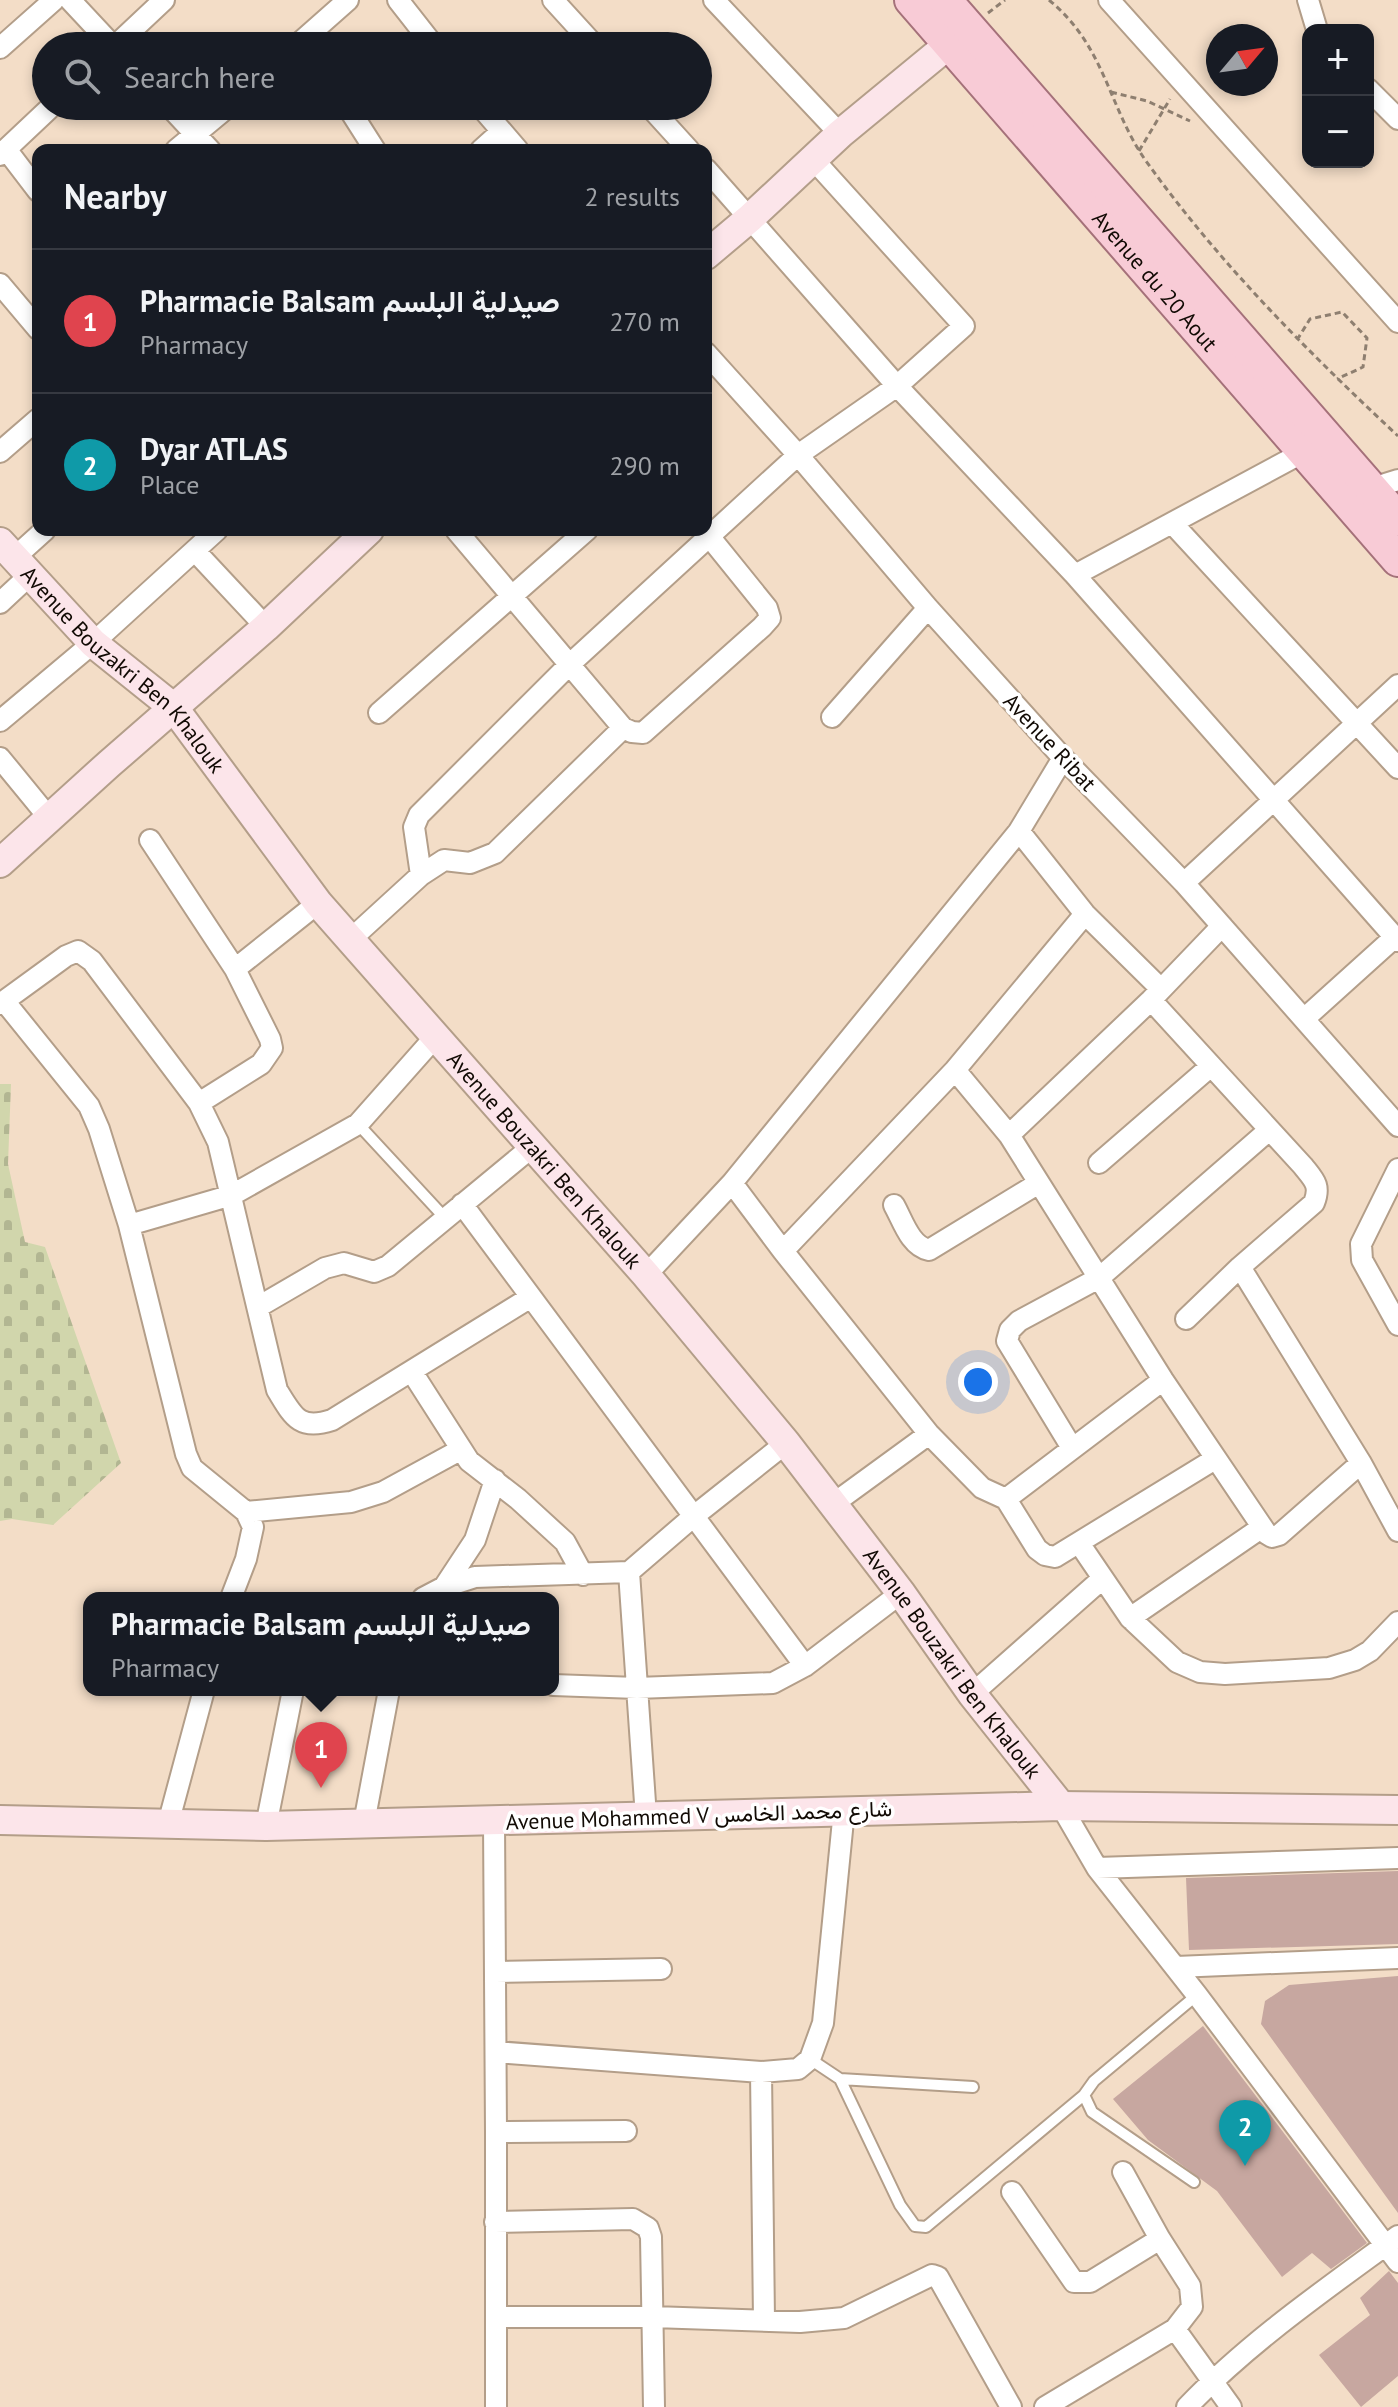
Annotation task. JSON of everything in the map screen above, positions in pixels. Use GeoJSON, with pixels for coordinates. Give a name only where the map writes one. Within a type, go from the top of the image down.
{"type":"FeatureCollection","features":[{"type":"Feature","properties":{"kind":"main road","name":"Avenue du 20 Aout"},"geometry":{"type":"LineString","coordinates":[[911,0],[959,36],[1384,484],[1398,519]]}},
{"type":"Feature","properties":{"kind":"main road","name":"Avenue du 20 Aout"},"geometry":{"type":"LineString","coordinates":[[945,0],[959,36],[1302,453],[1398,560]]}},
{"type":"Feature","properties":{"kind":"street"},"geometry":{"type":"LineString","coordinates":[[0,48],[54,0]]}},
{"type":"Feature","properties":{"kind":"street"},"geometry":{"type":"LineString","coordinates":[[70,0],[101,32]]}},
{"type":"Feature","properties":{"kind":"street"},"geometry":{"type":"LineString","coordinates":[[129,32],[164,0]]}},
{"type":"Feature","properties":{"kind":"street"},"geometry":{"type":"LineString","coordinates":[[315,32],[348,0]]}},
{"type":"Feature","properties":{"kind":"street"},"geometry":{"type":"LineString","coordinates":[[398,0],[423,32]]}},
{"type":"Feature","properties":{"kind":"street"},"geometry":{"type":"LineString","coordinates":[[553,0],[582,32]]}},
{"type":"Feature","properties":{"kind":"street"},"geometry":{"type":"LineString","coordinates":[[714,0],[840,134]]}},
{"type":"Feature","properties":{"kind":"street"},"geometry":{"type":"LineString","coordinates":[[1109,0],[1398,322]]}},
{"type":"Feature","properties":{"kind":"street"},"geometry":{"type":"LineString","coordinates":[[1308,0],[1315,24]]}},
{"type":"Feature","properties":{"kind":"street"},"geometry":{"type":"LineString","coordinates":[[712,250],[812,158],[959,36]]}},
{"type":"Feature","properties":{"kind":"street"},"geometry":{"type":"LineString","coordinates":[[1374,95],[1396,115]]}},
{"type":"Feature","properties":{"kind":"street"},"geometry":{"type":"LineString","coordinates":[[32,184],[3,152],[37,120]]}},
{"type":"Feature","properties":{"kind":"street"},"geometry":{"type":"LineString","coordinates":[[182,120],[203,143],[219,120]]}},
{"type":"Feature","properties":{"kind":"street"},"geometry":{"type":"LineString","coordinates":[[356,120],[371,144]]}},
{"type":"Feature","properties":{"kind":"street"},"geometry":{"type":"LineString","coordinates":[[491,120],[512,144]]}},
{"type":"Feature","properties":{"kind":"street"},"geometry":{"type":"LineString","coordinates":[[662,120],[684,144]]}},
{"type":"Feature","properties":{"kind":"street"},"geometry":{"type":"LineString","coordinates":[[488,144],[501,132]]}},
{"type":"Feature","properties":{"kind":"street"},"geometry":{"type":"LineString","coordinates":[[712,530],[798,455],[897,386],[964,326],[812,158]]}},
{"type":"Feature","properties":{"kind":"street"},"geometry":{"type":"LineString","coordinates":[[712,176],[897,386],[1075,575],[1396,939],[1304,1019]]}},
{"type":"Feature","properties":{"kind":"street"},"geometry":{"type":"LineString","coordinates":[[0,284],[32,322]]}},
{"type":"Feature","properties":{"kind":"street","name":"Avenue Ribat"},"geometry":{"type":"LineString","coordinates":[[712,360],[928,608],[1063,758],[1184,883],[1398,1126]]}},
{"type":"Feature","properties":{"kind":"street"},"geometry":{"type":"LineString","coordinates":[[0,452],[32,424]]}},
{"type":"Feature","properties":{"kind":"street"},"geometry":{"type":"LineString","coordinates":[[1075,575],[1302,453]]}},
{"type":"Feature","properties":{"kind":"street"},"geometry":{"type":"LineString","coordinates":[[1172,523],[1398,768]]}},
{"type":"Feature","properties":{"kind":"street"},"geometry":{"type":"LineString","coordinates":[[0,603],[15,558],[39,536]]}},
{"type":"Feature","properties":{"kind":"street"},"geometry":{"type":"LineString","coordinates":[[0,721],[93,643],[211,536]]}},
{"type":"Feature","properties":{"kind":"street"},"geometry":{"type":"LineString","coordinates":[[0,863],[266,627],[353,536]]}},
{"type":"Feature","properties":{"kind":"street"},"geometry":{"type":"LineString","coordinates":[[461,536],[623,728],[643,733],[770,618],[767,608],[710,536]]}},
{"type":"Feature","properties":{"kind":"street"},"geometry":{"type":"LineString","coordinates":[[379,713],[580,536]]}},
{"type":"Feature","properties":{"kind":"street"},"geometry":{"type":"LineString","coordinates":[[421,875],[414,827],[419,815],[570,664],[706,536]]}},
{"type":"Feature","properties":{"kind":"street"},"geometry":{"type":"LineString","coordinates":[[195,551],[266,627]]}},
{"type":"Feature","properties":{"kind":"street","name":"Avenue Bouzakri Ben Khalouk"},"geometry":{"type":"LineString","coordinates":[[15,558],[93,643],[174,708],[318,903],[646,1275],[786,1443],[901,1593],[972,1694],[1061,1806]]}},
{"type":"Feature","properties":{"kind":"street"},"geometry":{"type":"LineString","coordinates":[[832,717],[928,608]]}},
{"type":"Feature","properties":{"kind":"street"},"geometry":{"type":"LineString","coordinates":[[1184,883],[1398,685]]}},
{"type":"Feature","properties":{"kind":"street"},"geometry":{"type":"LineString","coordinates":[[351,939],[421,875],[444,860],[470,863],[495,853],[623,728]]}},
{"type":"Feature","properties":{"kind":"street"},"geometry":{"type":"LineString","coordinates":[[0,758],[50,819]]}},
{"type":"Feature","properties":{"kind":"street"},"geometry":{"type":"LineString","coordinates":[[646,1275],[732,1183],[1019,831],[1063,758]]}},
{"type":"Feature","properties":{"kind":"street"},"geometry":{"type":"LineString","coordinates":[[1019,831],[1085,914],[1156,994],[1211,1066],[1316,1183],[1318,1192],[1314,1203],[1186,1319]]}},
{"type":"Feature","properties":{"kind":"street"},"geometry":{"type":"LineString","coordinates":[[150,840],[235,969],[272,1048],[261,1064],[199,1103]]}},
{"type":"Feature","properties":{"kind":"street"},"geometry":{"type":"LineString","coordinates":[[235,969],[318,903]]}},
{"type":"Feature","properties":{"kind":"street"},"geometry":{"type":"LineString","coordinates":[[783,1251],[955,1070],[1085,914]]}},
{"type":"Feature","properties":{"kind":"street"},"geometry":{"type":"LineString","coordinates":[[1009,1135],[1222,926]]}},
{"type":"Feature","properties":{"kind":"street"},"geometry":{"type":"LineString","coordinates":[[233,1592],[246,1559],[253,1527],[246,1512],[192,1468],[186,1454],[129,1225],[99,1129],[89,1106],[3,1003],[56,962],[78,951],[92,961],[199,1103],[218,1142],[277,1390],[302,1422],[310,1425],[332,1420],[531,1297]]}},
{"type":"Feature","properties":{"kind":"street"},"geometry":{"type":"LineString","coordinates":[[129,1225],[232,1195],[358,1124],[436,1036]]}},
{"type":"Feature","properties":{"kind":"street"},"geometry":{"type":"LineString","coordinates":[[1099,1163],[1211,1066]]}},
{"type":"Feature","properties":{"kind":"street"},"geometry":{"type":"LineString","coordinates":[[955,1070],[1009,1135],[1163,1380],[1261,1528],[1272,1537],[1279,1535],[1361,1463]]}},
{"type":"Feature","properties":{"kind":"street"},"geometry":{"type":"LineString","coordinates":[[1072,1448],[1007,1341],[1010,1330],[1019,1321],[1099,1278],[1268,1131]]}},
{"type":"Feature","properties":{"kind":"street"},"geometry":{"type":"LineString","coordinates":[[258,1307],[325,1268],[344,1263],[374,1272],[388,1266],[532,1147]]}},
{"type":"Feature","properties":{"kind":"street"},"geometry":{"type":"LineString","coordinates":[[1398,1169],[1361,1244],[1362,1260],[1398,1325]]}},
{"type":"Feature","properties":{"kind":"street"},"geometry":{"type":"LineString","coordinates":[[732,1183],[929,1434],[982,1488],[1006,1499],[1037,1549],[1045,1555],[1055,1557],[1215,1459]]}},
{"type":"Feature","properties":{"kind":"street"},"geometry":{"type":"LineString","coordinates":[[894,1205],[914,1242],[929,1250],[1039,1183]]}},
{"type":"Feature","properties":{"kind":"street"},"geometry":{"type":"LineString","coordinates":[[462,1204],[805,1666]]}},
{"type":"Feature","properties":{"kind":"street"},"geometry":{"type":"LineString","coordinates":[[1240,1267],[1361,1463],[1398,1531]]}},
{"type":"Feature","properties":{"kind":"street"},"geometry":{"type":"LineString","coordinates":[[412,1372],[469,1461],[565,1542],[583,1575]]}},
{"type":"Feature","properties":{"kind":"street"},"geometry":{"type":"LineString","coordinates":[[1006,1499],[1163,1380]]}},
{"type":"Feature","properties":{"kind":"street"},"geometry":{"type":"LineString","coordinates":[[833,1504],[929,1434]]}},
{"type":"Feature","properties":{"kind":"street"},"geometry":{"type":"LineString","coordinates":[[434,1592],[475,1577],[629,1572],[786,1443]]}},
{"type":"Feature","properties":{"kind":"street"},"geometry":{"type":"LineString","coordinates":[[246,1512],[351,1502],[383,1492],[460,1450]]}},
{"type":"Feature","properties":{"kind":"street"},"geometry":{"type":"LineString","coordinates":[[444,1587],[475,1540],[495,1480]]}},
{"type":"Feature","properties":{"kind":"street"},"geometry":{"type":"LineString","coordinates":[[1130,1618],[1261,1528]]}},
{"type":"Feature","properties":{"kind":"street"},"geometry":{"type":"LineString","coordinates":[[1079,1543],[1130,1618],[1177,1662],[1200,1672],[1225,1674],[1329,1668],[1355,1660],[1370,1651],[1398,1622]]}},
{"type":"Feature","properties":{"kind":"street"},"geometry":{"type":"LineString","coordinates":[[629,1572],[646,1817]]}},
{"type":"Feature","properties":{"kind":"street"},"geometry":{"type":"LineString","coordinates":[[972,1694],[1102,1579]]}},
{"type":"Feature","properties":{"kind":"street"},"geometry":{"type":"LineString","coordinates":[[559,1685],[637,1688],[773,1683],[805,1666],[901,1593]]}},
{"type":"Feature","properties":{"kind":"street"},"geometry":{"type":"LineString","coordinates":[[168,1824],[202,1696]]}},
{"type":"Feature","properties":{"kind":"street"},"geometry":{"type":"LineString","coordinates":[[266,1826],[292,1696]]}},
{"type":"Feature","properties":{"kind":"street"},"geometry":{"type":"LineString","coordinates":[[364,1823],[388,1696]]}},
{"type":"Feature","properties":{"kind":"street"},"geometry":{"type":"LineString","coordinates":[[1061,1806],[1097,1868],[1394,2248],[1284,2322],[1212,2381],[1187,2407]]}},
{"type":"Feature","properties":{"kind":"street","name":"Avenue Mohammed V شارع محمد الخامس"},"geometry":{"type":"LineString","coordinates":[[0,1820],[266,1826],[1061,1806],[1398,1810]]}},
{"type":"Feature","properties":{"kind":"street"},"geometry":{"type":"LineString","coordinates":[[496,2052],[761,2072],[798,2069],[810,2059],[823,2023],[844,1810]]}},
{"type":"Feature","properties":{"kind":"street"},"geometry":{"type":"LineString","coordinates":[[494,1821],[496,2407]]}},
{"type":"Feature","properties":{"kind":"street"},"geometry":{"type":"LineString","coordinates":[[1097,1868],[1398,1858]]}},
{"type":"Feature","properties":{"kind":"street"},"geometry":{"type":"LineString","coordinates":[[1176,1967],[1398,1958]]}},
{"type":"Feature","properties":{"kind":"street"},"geometry":{"type":"LineString","coordinates":[[496,1972],[661,1969]]}},
{"type":"Feature","properties":{"kind":"street"},"geometry":{"type":"LineString","coordinates":[[761,2072],[764,2320]]}},
{"type":"Feature","properties":{"kind":"street"},"geometry":{"type":"LineString","coordinates":[[496,2132],[626,2131]]}},
{"type":"Feature","properties":{"kind":"street"},"geometry":{"type":"LineString","coordinates":[[1045,2407],[1175,2329],[1192,2307],[1192,2296],[1185,2277],[1123,2172]]}},
{"type":"Feature","properties":{"kind":"street"},"geometry":{"type":"LineString","coordinates":[[1012,2192],[1074,2282],[1090,2282],[1160,2239]]}},
{"type":"Feature","properties":{"kind":"street"},"geometry":{"type":"LineString","coordinates":[[495,2222],[633,2219],[648,2228],[651,2237],[654,2407]]}},
{"type":"Feature","properties":{"kind":"street"},"geometry":{"type":"LineString","coordinates":[[496,2317],[653,2317],[800,2322],[844,2318],[926,2277],[938,2277],[1011,2407]]}},
{"type":"Feature","properties":{"kind":"street"},"geometry":{"type":"LineString","coordinates":[[1175,2329],[1231,2407]]}},
{"type":"Feature","properties":{"kind":"lane"},"geometry":{"type":"LineString","coordinates":[[358,1124],[445,1218]]}},
{"type":"Feature","properties":{"kind":"lane"},"geometry":{"type":"LineString","coordinates":[[840,2079],[900,2205],[915,2226],[926,2227],[1084,2095],[1094,2081],[1197,1995]]}},
{"type":"Feature","properties":{"kind":"lane"},"geometry":{"type":"LineString","coordinates":[[810,2059],[840,2079],[973,2087]]}},
{"type":"Feature","properties":{"kind":"lane"},"geometry":{"type":"LineString","coordinates":[[1084,2095],[1092,2112],[1194,2182]]}},
{"type":"Feature","properties":{"kind":"path"},"geometry":{"type":"LineString","coordinates":[[1049,0],[1082,35],[1102,69],[1139,151],[1171,195],[1297,340],[1398,436]]}},
{"type":"Feature","properties":{"kind":"path"},"geometry":{"type":"LineString","coordinates":[[1139,151],[1181,80]]}},
{"type":"Feature","properties":{"kind":"path"},"geometry":{"type":"LineString","coordinates":[[1111,92],[1147,101],[1197,125]]}},
{"type":"Feature","properties":{"kind":"path"},"geometry":{"type":"LineString","coordinates":[[1297,340],[1310,319],[1342,312],[1367,338],[1363,367],[1337,379]]}},
{"type":"Feature","properties":{"kind":"green space"},"geometry":{"type":"Polygon","coordinates":[[[0,1084],[11,1084],[8,1164],[25,1242],[45,1247],[121,1463],[53,1525],[12,1519],[0,1521],[0,1084]]]}},
{"type":"Feature","properties":{"kind":"building"},"geometry":{"type":"Polygon","coordinates":[[[1398,1871],[1398,1944],[1189,1950],[1186,1878],[1398,1871]]]}},
{"type":"Feature","properties":{"kind":"building"},"geometry":{"type":"Polygon","coordinates":[[[1398,1976],[1398,2213],[1261,2024],[1265,2001],[1289,1985],[1398,1976]]]}},
{"type":"Feature","properties":{"kind":"building"},"geometry":{"type":"Polygon","coordinates":[[[1203,2026],[1367,2243],[1331,2269],[1312,2253],[1282,2277],[1217,2191],[1148,2140],[1113,2099],[1203,2026]]]}},
{"type":"Feature","properties":{"kind":"building"},"geometry":{"type":"Polygon","coordinates":[[[1389,2271],[1398,2283],[1398,2376],[1361,2407],[1319,2355],[1370,2315],[1360,2298],[1389,2271]]]}},
{"type":"Feature","properties":{"kind":"place","name":"Pharmacie Balsam صيدلية البلسم"},"geometry":{"type":"Point","coordinates":[321,1788]}},
{"type":"Feature","properties":{"kind":"place","name":"Dyar ATLAS"},"geometry":{"type":"Point","coordinates":[1245,2166]}}]}
